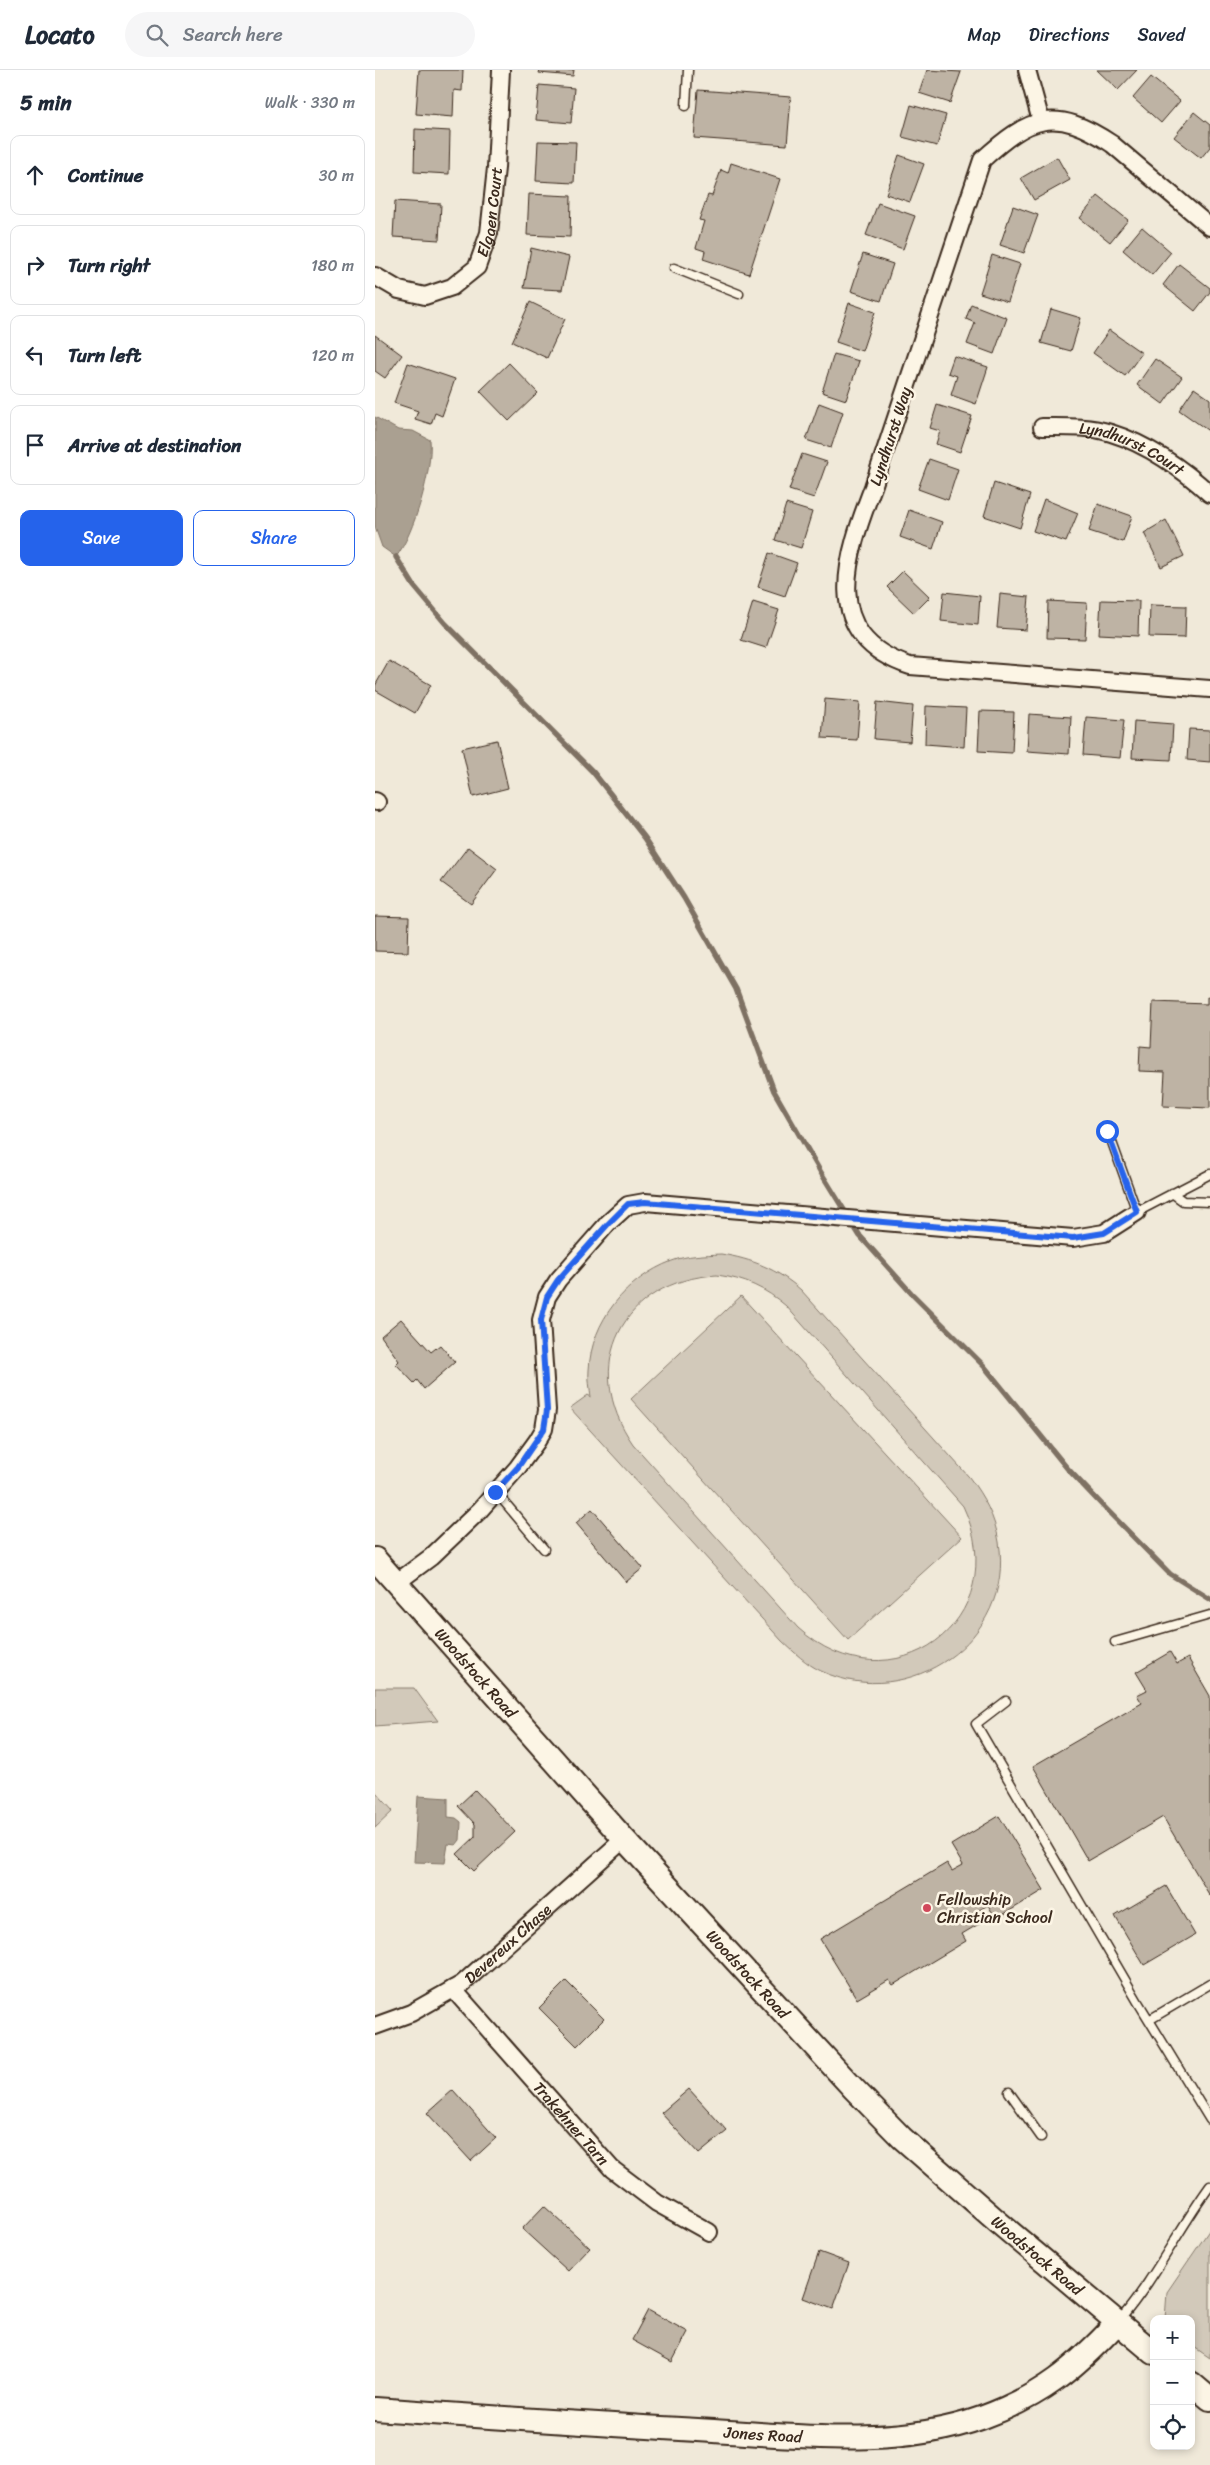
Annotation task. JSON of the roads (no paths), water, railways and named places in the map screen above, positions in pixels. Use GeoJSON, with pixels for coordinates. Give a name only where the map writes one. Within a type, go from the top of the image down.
{"type":"FeatureCollection","features":[{"type":"Feature","properties":{"kind":"street","name":"Elgaen Court"},"geometry":{"type":"LineString","coordinates":[[375,276],[399,290],[425,296],[452,287],[477,267],[490,224],[496,168],[501,70]]}},
{"type":"Feature","properties":{"kind":"street"},"geometry":{"type":"LineString","coordinates":[[1027,70],[1041,120]]}},
{"type":"Feature","properties":{"kind":"street","name":"Lyndhurst Way"},"geometry":{"type":"LineString","coordinates":[[1210,227],[1112,144],[1095,133],[1070,122],[1041,120],[1008,136],[982,160],[859,524],[848,565],[845,585],[852,620],[864,639],[878,652],[910,666],[1210,689]]}},
{"type":"Feature","properties":{"kind":"street","name":"Lyndhurst Court"},"geometry":{"type":"LineString","coordinates":[[1042,427],[1071,427],[1111,433],[1139,444],[1181,471],[1210,494]]}},
{"type":"Feature","properties":{"kind":"street"},"geometry":{"type":"LineString","coordinates":[[396,1583],[431,1557],[495,1492],[518,1467],[544,1429],[547,1410],[541,1320],[547,1297],[558,1280],[628,1204],[645,1202],[1073,1238],[1104,1233],[1137,1212]]}},
{"type":"Feature","properties":{"kind":"street","name":"Woodstock Road"},"geometry":{"type":"LineString","coordinates":[[375,1559],[624,1839],[805,2037],[902,2138],[1150,2350]]}},
{"type":"Feature","properties":{"kind":"street","name":"Devereux Chase"},"geometry":{"type":"LineString","coordinates":[[375,2026],[411,2013],[453,1989],[624,1839]]}},
{"type":"Feature","properties":{"kind":"street","name":"Trakehner Tarn"},"geometry":{"type":"LineString","coordinates":[[453,1989],[612,2168],[657,2203],[709,2232]]}},
{"type":"Feature","properties":{"kind":"street","name":"Jones Road"},"geometry":{"type":"LineString","coordinates":[[375,2409],[585,2425],[787,2435],[896,2435],[945,2428],[981,2418],[1023,2400],[1058,2380],[1087,2356],[1117,2323]]}},
{"type":"Feature","properties":{"kind":"street"},"geometry":{"type":"LineString","coordinates":[[1195,2386],[1210,2398]]}},
{"type":"Feature","properties":{"kind":"lane"},"geometry":{"type":"LineString","coordinates":[[686,106],[688,70]]}},
{"type":"Feature","properties":{"kind":"lane"},"geometry":{"type":"LineString","coordinates":[[674,268],[739,294]]}},
{"type":"Feature","properties":{"kind":"lane"},"geometry":{"type":"LineString","coordinates":[[1107,1131],[1137,1212],[1210,1174]]}},
{"type":"Feature","properties":{"kind":"lane"},"geometry":{"type":"LineString","coordinates":[[1172,1193],[1183,1201],[1210,1202]]}},
{"type":"Feature","properties":{"kind":"lane"},"geometry":{"type":"LineString","coordinates":[[495,1492],[543,1549]]}},
{"type":"Feature","properties":{"kind":"lane"},"geometry":{"type":"LineString","coordinates":[[1115,1642],[1210,1615]]}},
{"type":"Feature","properties":{"kind":"lane"},"geometry":{"type":"LineString","coordinates":[[1006,1701],[976,1724],[1149,2020],[1210,2120]]}},
{"type":"Feature","properties":{"kind":"lane"},"geometry":{"type":"LineString","coordinates":[[1149,2020],[1210,1984]]}},
{"type":"Feature","properties":{"kind":"lane"},"geometry":{"type":"LineString","coordinates":[[1009,2092],[1041,2137]]}},
{"type":"Feature","properties":{"kind":"lane"},"geometry":{"type":"LineString","coordinates":[[1117,2323],[1141,2295],[1210,2186]]}},
{"type":"Feature","properties":{"kind":"waterway"},"geometry":{"type":"LineString","coordinates":[[396,557],[414,586],[445,623],[593,772],[645,838],[684,898],[736,989],[774,1091],[860,1236],[913,1295],[984,1366],[1067,1468],[1105,1508],[1170,1574],[1210,1599]]}},
{"type":"Feature","properties":{"kind":"place","name":"Fellowship Christian School"},"geometry":{"type":"Point","coordinates":[927,1908]}}]}
